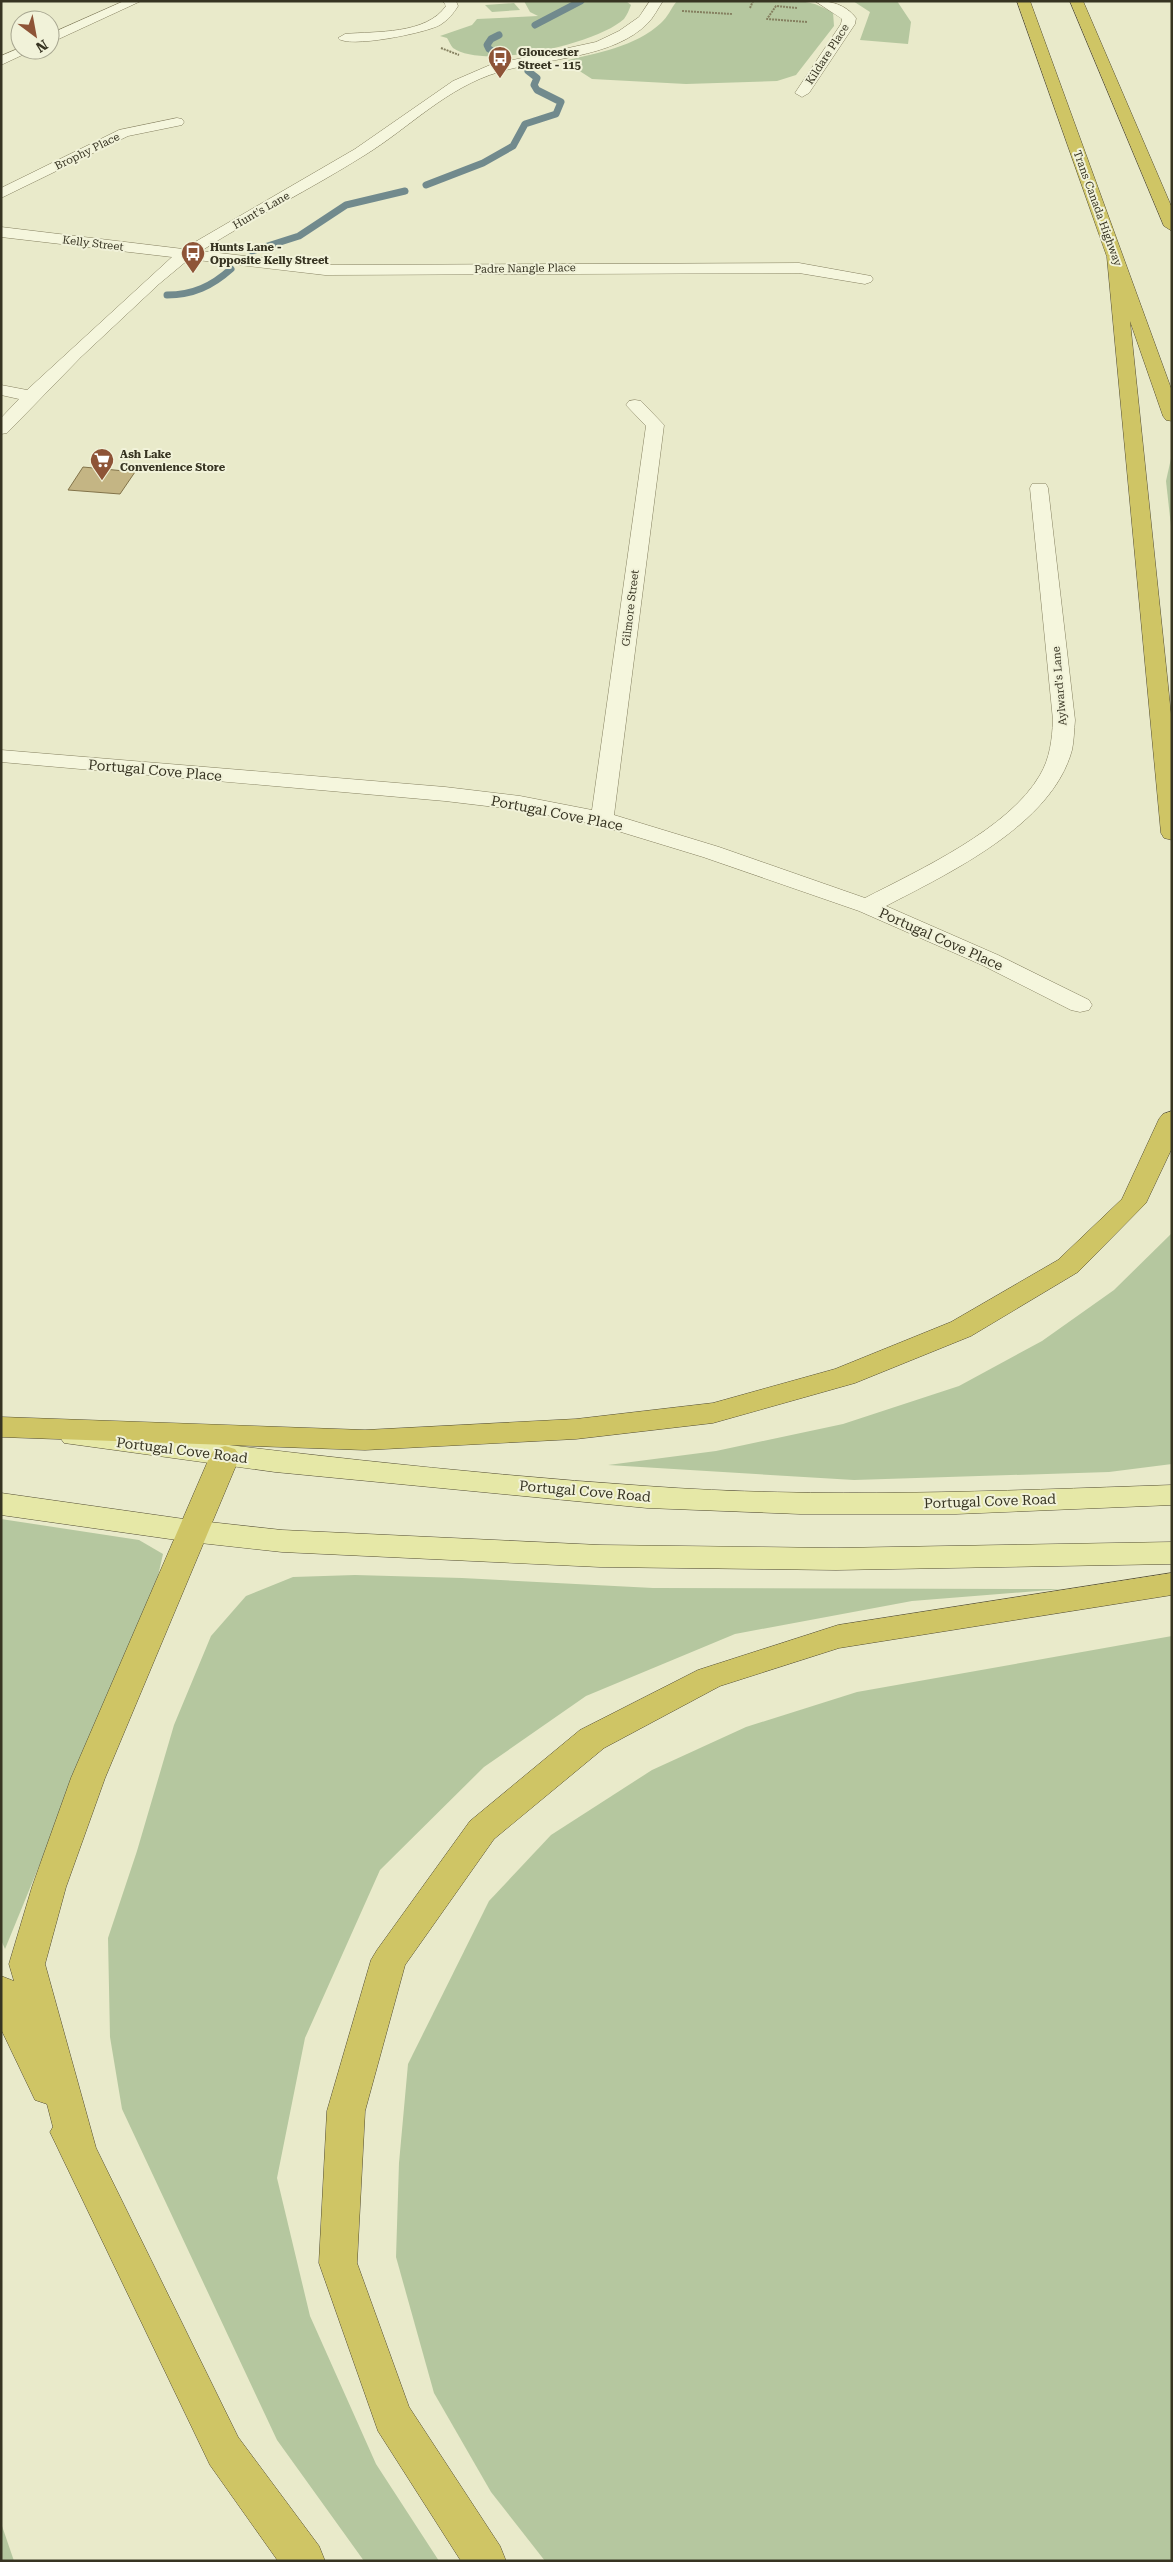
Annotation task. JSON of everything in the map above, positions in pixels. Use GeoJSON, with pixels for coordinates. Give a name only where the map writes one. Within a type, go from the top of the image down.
{"type":"FeatureCollection","features":[{"type":"Feature","properties":{"kind":"highway","name":"Trans Canada Highway"},"geometry":{"type":"LineString","coordinates":[[1023,1],[1172,416]]}},
{"type":"Feature","properties":{"kind":"highway"},"geometry":{"type":"LineString","coordinates":[[1076,1],[1172,226]]}},
{"type":"Feature","properties":{"kind":"highway"},"geometry":{"type":"LineString","coordinates":[[1115,257],[1172,833]]}},
{"type":"Feature","properties":{"kind":"highway"},"geometry":{"type":"LineString","coordinates":[[1,1427],[365,1440],[576,1429],[713,1413],[845,1376],[961,1329],[1068,1266],[1133,1204],[1172,1118]]}},
{"type":"Feature","properties":{"kind":"highway"},"geometry":{"type":"LineString","coordinates":[[77,2148],[27,1964],[50,1887],[88,1778],[191,1532],[225,1456]]}},
{"type":"Feature","properties":{"kind":"highway"},"geometry":{"type":"LineString","coordinates":[[486,2561],[392,2417],[338,2263],[346,2111],[388,1960],[482,1830],[592,1739],[709,1678],[838,1636],[1172,1584]]}},
{"type":"Feature","properties":{"kind":"highway"},"geometry":{"type":"LineString","coordinates":[[1,1991],[224,2451],[304,2561]]}},
{"type":"Feature","properties":{"kind":"main road","name":"Portugal Cove Road"},"geometry":{"type":"LineString","coordinates":[[1,1427],[225,1456],[647,1497],[762,1502],[956,1503],[1172,1495]]}},
{"type":"Feature","properties":{"kind":"main road"},"geometry":{"type":"LineString","coordinates":[[1,1504],[191,1532],[282,1541],[600,1556],[836,1559],[1172,1553]]}},
{"type":"Feature","properties":{"kind":"street"},"geometry":{"type":"LineString","coordinates":[[60,35],[135,1]]}},
{"type":"Feature","properties":{"kind":"street"},"geometry":{"type":"LineString","coordinates":[[345,38],[399,32],[425,26],[449,14],[452,6],[449,1]]}},
{"type":"Feature","properties":{"kind":"street","name":"Hunt's Lane"},"geometry":{"type":"LineString","coordinates":[[1,428],[30,396],[114,317],[186,254],[377,142],[454,86],[474,76],[518,62],[571,52],[610,40],[641,23],[657,1]]}},
{"type":"Feature","properties":{"kind":"street","name":"Kildare Place"},"geometry":{"type":"LineString","coordinates":[[802,93],[848,24],[850,18],[821,1]]}},
{"type":"Feature","properties":{"kind":"street","name":"Brophy Place"},"geometry":{"type":"LineString","coordinates":[[1,194],[124,132],[177,122]]}},
{"type":"Feature","properties":{"kind":"street","name":"Kelly Street"},"geometry":{"type":"LineString","coordinates":[[1,232],[186,254]]}},
{"type":"Feature","properties":{"kind":"street","name":"Padre Nangle Place"},"geometry":{"type":"LineString","coordinates":[[186,254],[325,270],[799,268],[864,278]]}},
{"type":"Feature","properties":{"kind":"street"},"geometry":{"type":"LineString","coordinates":[[1,390],[30,396]]}},
{"type":"Feature","properties":{"kind":"street","name":"Gilmore Street"},"geometry":{"type":"LineString","coordinates":[[602,819],[655,425],[635,405]]}},
{"type":"Feature","properties":{"kind":"street","name":"Aylward's Lane"},"geometry":{"type":"LineString","coordinates":[[867,906],[959,858],[1017,814],[1048,780],[1061,751],[1064,720],[1039,488]]}},
{"type":"Feature","properties":{"kind":"street","name":"Portugal Cove Place"},"geometry":{"type":"LineString","coordinates":[[1,756],[445,794],[520,803],[602,819],[711,852],[867,906],[990,960],[1080,1005]]}},
{"type":"Feature","properties":{"kind":"path"},"geometry":{"type":"LineString","coordinates":[[750,8],[753,1]]}},
{"type":"Feature","properties":{"kind":"path"},"geometry":{"type":"LineString","coordinates":[[804,9],[776,6],[767,19],[813,23]]}},
{"type":"Feature","properties":{"kind":"path"},"geometry":{"type":"LineString","coordinates":[[680,11],[732,14]]}},
{"type":"Feature","properties":{"kind":"path"},"geometry":{"type":"LineString","coordinates":[[436,46],[465,57]]}},
{"type":"Feature","properties":{"kind":"green space"},"geometry":{"type":"Polygon","coordinates":[[[524,1],[626,1],[631,5],[624,19],[610,28],[566,45],[540,51],[514,55],[489,56],[468,54],[453,48],[447,38],[440,36],[472,25],[477,19],[538,16],[530,12],[524,1]]]}},
{"type":"Feature","properties":{"kind":"green space"},"geometry":{"type":"Polygon","coordinates":[[[677,1],[801,1],[815,4],[833,12],[834,26],[796,75],[777,81],[686,84],[592,79],[564,61],[602,52],[640,38],[663,21],[677,1]]]}},
{"type":"Feature","properties":{"kind":"green space"},"geometry":{"type":"Polygon","coordinates":[[[853,1],[897,1],[911,22],[908,44],[860,40],[870,12],[853,1]]]}},
{"type":"Feature","properties":{"kind":"green space"},"geometry":{"type":"Polygon","coordinates":[[[514,3],[520,10],[492,12],[485,5],[514,3]]]}},
{"type":"Feature","properties":{"kind":"green space"},"geometry":{"type":"Polygon","coordinates":[[[1172,454],[1172,535],[1166,481],[1172,454]]]}},
{"type":"Feature","properties":{"kind":"green space"},"geometry":{"type":"Polygon","coordinates":[[[1172,1233],[1172,1464],[1109,1472],[854,1480],[608,1465],[716,1451],[843,1424],[959,1386],[1042,1341],[1114,1290],[1172,1233]]]}},
{"type":"Feature","properties":{"kind":"green space"},"geometry":{"type":"Polygon","coordinates":[[[1,1519],[139,1540],[163,1554],[158,1576],[5,1949],[1,1940],[1,1519]]]}},
{"type":"Feature","properties":{"kind":"green space"},"geometry":{"type":"Polygon","coordinates":[[[355,1575],[462,1578],[653,1588],[1063,1589],[912,1601],[735,1634],[586,1696],[484,1767],[380,1870],[305,2038],[277,2178],[310,2316],[376,2464],[439,2561],[364,2561],[277,2440],[122,2109],[110,2037],[108,1938],[137,1851],[174,1725],[211,1636],[246,1596],[293,1577],[355,1575]]]}},
{"type":"Feature","properties":{"kind":"green space"},"geometry":{"type":"Polygon","coordinates":[[[1172,1636],[1172,2561],[545,2561],[491,2492],[434,2393],[396,2257],[399,2163],[408,2064],[489,1901],[551,1835],[652,1770],[746,1727],[857,1692],[1172,1636]]]}},
{"type":"Feature","properties":{"kind":"green space"},"geometry":{"type":"Polygon","coordinates":[[[1,2523],[14,2561],[1,2561],[1,2523]]]}},
{"type":"Feature","properties":{"kind":"building","name":"Ash Lake Convenience Store"},"geometry":{"type":"Polygon","coordinates":[[[83,467],[135,472],[120,494],[68,490],[83,467]]]}},
{"type":"Feature","properties":{"kind":"waterway"},"geometry":{"type":"LineString","coordinates":[[535,25],[581,1]]}},
{"type":"Feature","properties":{"kind":"waterway"},"geometry":{"type":"LineString","coordinates":[[499,35],[491,39],[487,45],[489,49],[504,57]]}},
{"type":"Feature","properties":{"kind":"waterway"},"geometry":{"type":"LineString","coordinates":[[426,185],[483,163],[513,146],[525,124],[556,114],[561,102],[537,90],[534,85],[537,78],[528,71]]}},
{"type":"Feature","properties":{"kind":"waterway"},"geometry":{"type":"LineString","coordinates":[[252,251],[299,236],[346,205],[405,191]]}},
{"type":"Feature","properties":{"kind":"waterway"},"geometry":{"type":"LineString","coordinates":[[167,295],[176,295],[202,288],[217,280],[231,269]]}},
{"type":"Feature","properties":{"kind":"place","name":"Gloucester Street - 115"},"geometry":{"type":"Point","coordinates":[500,79]}},
{"type":"Feature","properties":{"kind":"place","name":"Hunts Lane - Opposite Kelly Street"},"geometry":{"type":"Point","coordinates":[193,274]}},
{"type":"Feature","properties":{"kind":"place","name":"Ash Lake Convenience Store"},"geometry":{"type":"Point","coordinates":[102,481]}}]}
